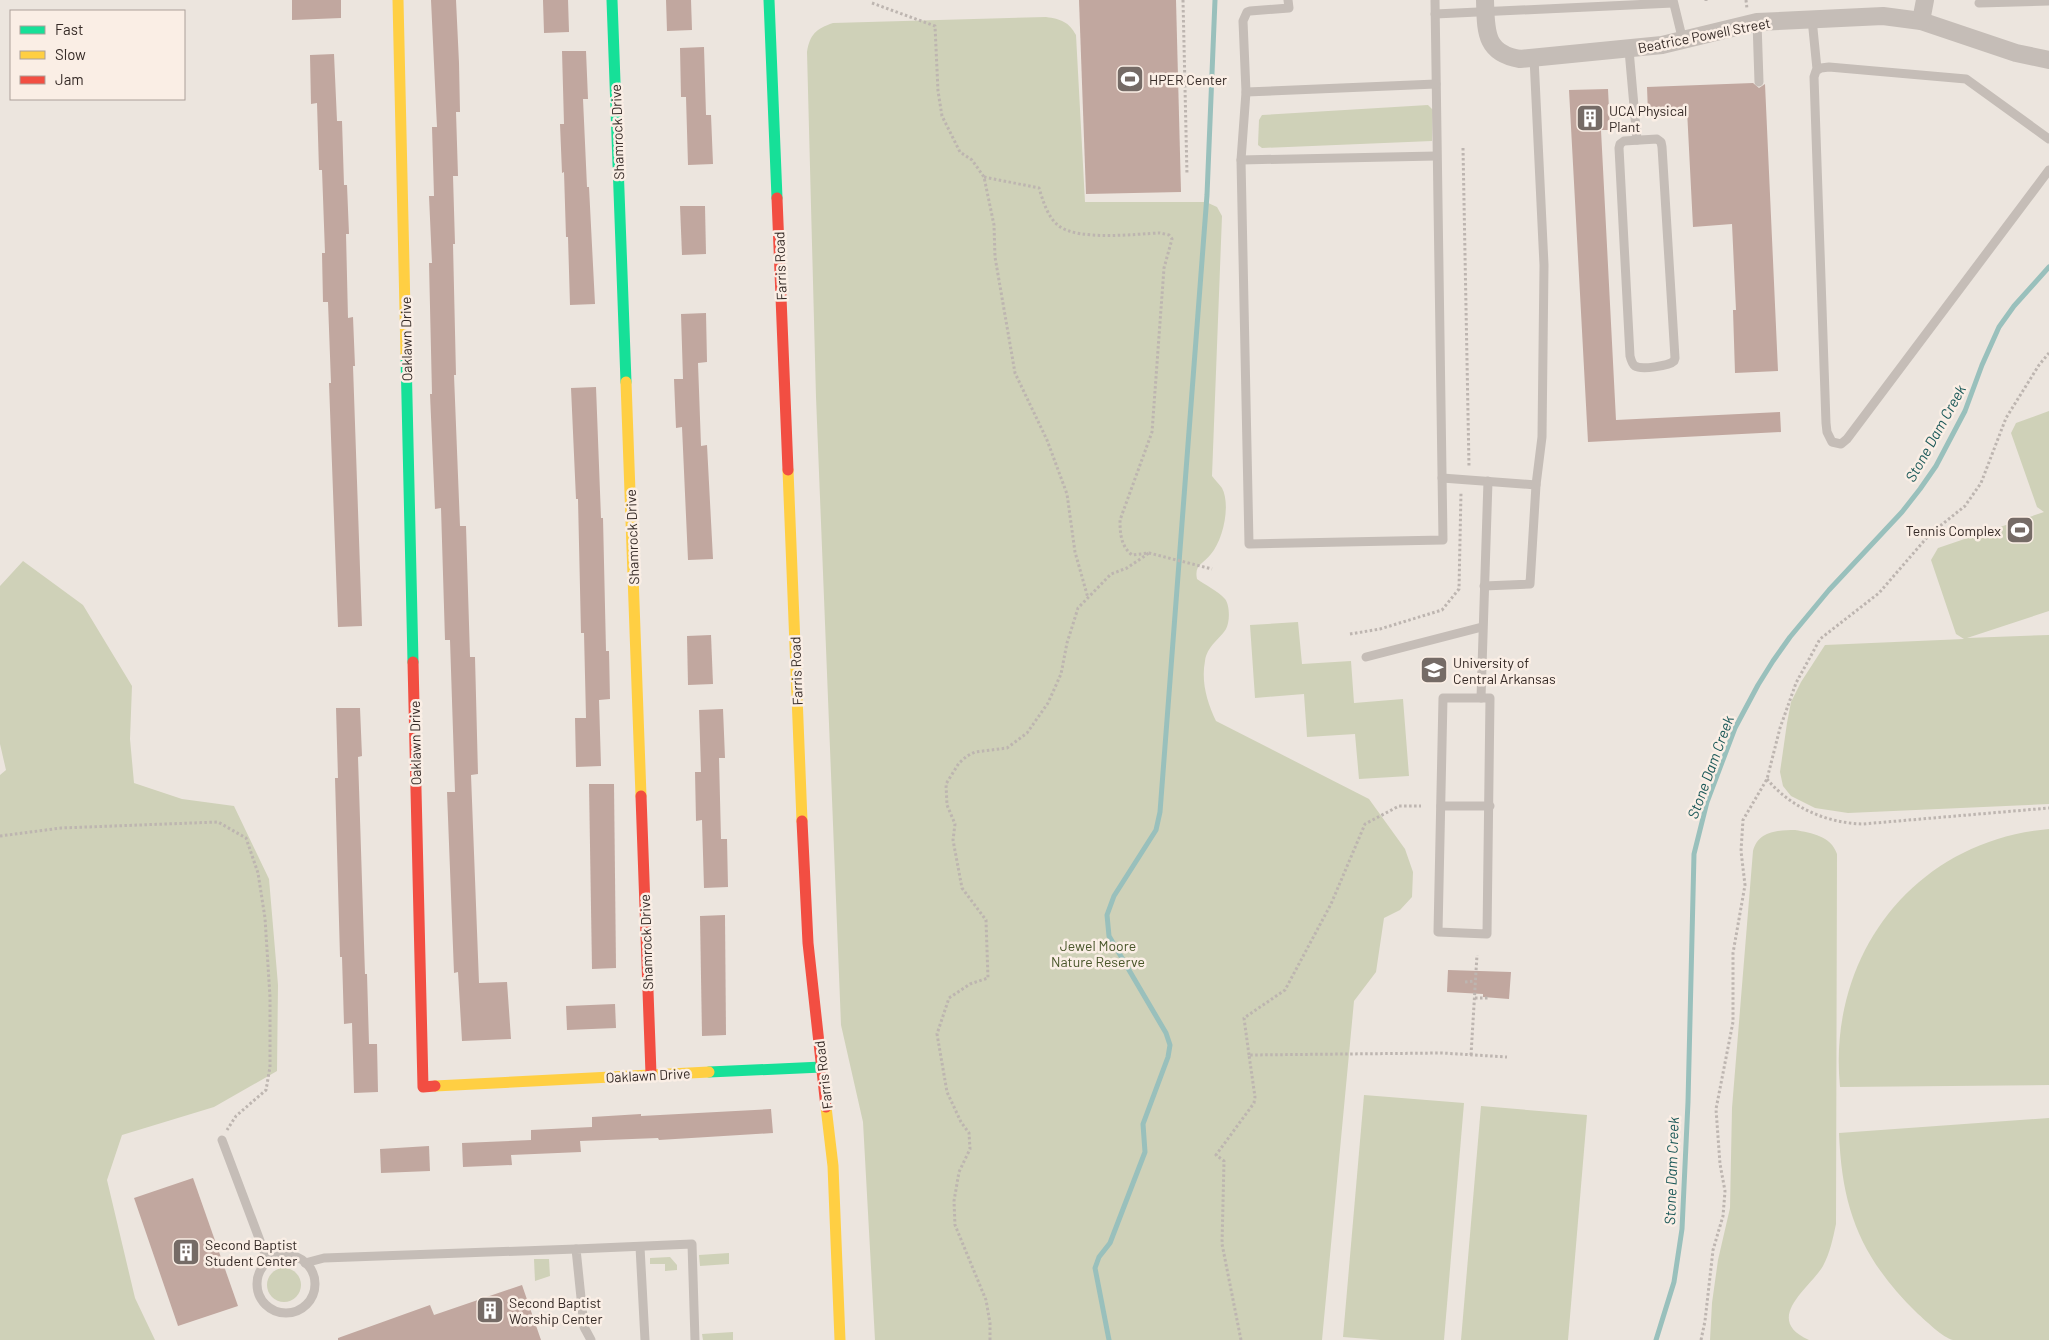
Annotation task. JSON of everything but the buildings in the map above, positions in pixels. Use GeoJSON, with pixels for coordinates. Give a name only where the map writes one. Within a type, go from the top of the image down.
{"type":"FeatureCollection","features":[{"type":"Feature","properties":{"kind":"street","name":"Oaklawn Drive"},"geometry":{"type":"LineString","coordinates":[[398,0],[423,1087],[651,1074],[822,1067]]}},
{"type":"Feature","properties":{"kind":"street","name":"Shamrock Drive"},"geometry":{"type":"LineString","coordinates":[[612,0],[651,1074]]}},
{"type":"Feature","properties":{"kind":"street","name":"Farris Road"},"geometry":{"type":"LineString","coordinates":[[769,0],[804,881],[808,943],[832,1166],[840,1340]]}},
{"type":"Feature","properties":{"kind":"street"},"geometry":{"type":"LineString","coordinates":[[1921,21],[1925,0]]}},
{"type":"Feature","properties":{"kind":"street","name":"Beatrice Powell Street"},"geometry":{"type":"LineString","coordinates":[[1485,6],[1488,38],[1497,50],[1511,57],[1534,58],[1629,50],[1683,41],[1757,22],[1883,16],[1921,21],[2016,53],[2049,60]]}},
{"type":"Feature","properties":{"kind":"lane"},"geometry":{"type":"LineString","coordinates":[[1288,0],[1289,8],[1250,10],[1244,16],[1246,92],[1241,160],[1249,544],[1443,540],[1435,0]]}},
{"type":"Feature","properties":{"kind":"lane"},"geometry":{"type":"LineString","coordinates":[[1979,3],[2049,1]]}},
{"type":"Feature","properties":{"kind":"lane"},"geometry":{"type":"LineString","coordinates":[[1435,14],[1485,6],[1673,2],[1683,41]]}},
{"type":"Feature","properties":{"kind":"lane"},"geometry":{"type":"LineString","coordinates":[[1812,19],[1818,69],[1814,77],[1826,414],[1827,432],[1832,442],[1841,444],[1847,439],[2049,170]]}},
{"type":"Feature","properties":{"kind":"lane"},"geometry":{"type":"LineString","coordinates":[[1757,22],[1759,82]]}},
{"type":"Feature","properties":{"kind":"lane"},"geometry":{"type":"LineString","coordinates":[[1629,50],[1637,140]]}},
{"type":"Feature","properties":{"kind":"lane"},"geometry":{"type":"LineString","coordinates":[[1484,586],[1530,584],[1536,484],[1542,437],[1544,265],[1534,58]]}},
{"type":"Feature","properties":{"kind":"lane"},"geometry":{"type":"LineString","coordinates":[[1818,69],[1824,67],[1966,78],[2049,139]]}},
{"type":"Feature","properties":{"kind":"lane"},"geometry":{"type":"LineString","coordinates":[[1246,92],[1436,84]]}},
{"type":"Feature","properties":{"kind":"lane"},"geometry":{"type":"LineString","coordinates":[[1657,139],[1661,144],[1675,354],[1674,361],[1668,366],[1639,368],[1633,363],[1630,356],[1619,151],[1622,141],[1637,140],[1657,139]]}},
{"type":"Feature","properties":{"kind":"lane"},"geometry":{"type":"LineString","coordinates":[[1241,160],[1436,156]]}},
{"type":"Feature","properties":{"kind":"lane"},"geometry":{"type":"LineString","coordinates":[[1442,478],[1536,484]]}},
{"type":"Feature","properties":{"kind":"lane"},"geometry":{"type":"LineString","coordinates":[[1481,698],[1488,481]]}},
{"type":"Feature","properties":{"kind":"lane"},"geometry":{"type":"LineString","coordinates":[[1366,657],[1482,626]]}},
{"type":"Feature","properties":{"kind":"lane"},"geometry":{"type":"LineString","coordinates":[[1443,698],[1481,698],[1490,698],[1487,934],[1438,932],[1443,698]]}},
{"type":"Feature","properties":{"kind":"lane"},"geometry":{"type":"LineString","coordinates":[[1441,806],[1490,806]]}},
{"type":"Feature","properties":{"kind":"lane"},"geometry":{"type":"LineString","coordinates":[[222,1140],[268,1262]]}},
{"type":"Feature","properties":{"kind":"lane"},"geometry":{"type":"LineString","coordinates":[[305,1263],[324,1258],[692,1244],[695,1340]]}},
{"type":"Feature","properties":{"kind":"lane"},"geometry":{"type":"LineString","coordinates":[[640,1247],[644,1340]]}},
{"type":"Feature","properties":{"kind":"lane"},"geometry":{"type":"LineString","coordinates":[[576,1249],[584,1327],[591,1340]]}},
{"type":"Feature","properties":{"kind":"lane"},"geometry":{"type":"LineString","coordinates":[[281,1256],[291,1256],[305,1263],[313,1273],[315,1283],[314,1293],[310,1302],[293,1312],[284,1313],[268,1307],[258,1291],[260,1273],[268,1262],[281,1256]]}},
{"type":"Feature","properties":{"kind":"path"},"geometry":{"type":"LineString","coordinates":[[1182,0],[1187,175]]}},
{"type":"Feature","properties":{"kind":"path"},"geometry":{"type":"LineString","coordinates":[[872,3],[935,26],[938,91],[942,116],[960,152],[972,160],[984,177],[994,225],[995,257],[1015,372],[1046,440],[1067,494],[1075,552],[1088,598]]}},
{"type":"Feature","properties":{"kind":"path"},"geometry":{"type":"LineString","coordinates":[[1463,148],[1470,467]]}},
{"type":"Feature","properties":{"kind":"path"},"geometry":{"type":"LineString","coordinates":[[984,177],[1039,188],[1046,209],[1059,226],[1082,235],[1160,233],[1169,235],[1172,239],[1164,268],[1152,432],[1120,520],[1120,534],[1127,551],[1132,555],[1149,553],[1212,569]]}},
{"type":"Feature","properties":{"kind":"path"},"geometry":{"type":"LineString","coordinates":[[1701,1340],[1713,1250],[1723,1216],[1724,1191],[1716,1109],[1733,1022],[1732,953],[1745,885],[1741,828],[1743,820],[1767,779],[1780,728],[1796,683],[1820,639],[1879,593],[1930,534],[1965,506],[1981,483],[2006,418],[2039,365],[2049,353]]}},
{"type":"Feature","properties":{"kind":"path"},"geometry":{"type":"LineString","coordinates":[[1350,634],[1380,629],[1442,610],[1459,588],[1461,491]]}},
{"type":"Feature","properties":{"kind":"path"},"geometry":{"type":"LineString","coordinates":[[990,1340],[990,1324],[986,1300],[955,1225],[954,1201],[959,1172],[970,1149],[969,1134],[947,1092],[937,1034],[949,998],[970,984],[988,978],[986,920],[962,888],[953,840],[955,824],[947,805],[946,784],[959,763],[967,756],[976,752],[1007,748],[1026,733],[1048,703],[1061,674],[1067,643],[1078,608],[1101,582],[1111,574],[1127,568],[1149,553]]}},
{"type":"Feature","properties":{"kind":"path"},"geometry":{"type":"LineString","coordinates":[[1767,779],[1782,794],[1803,808],[1824,818],[1849,823],[1863,824],[2049,808]]}},
{"type":"Feature","properties":{"kind":"path"},"geometry":{"type":"LineString","coordinates":[[1242,1340],[1222,1244],[1224,1161],[1216,1155],[1254,1103],[1255,1097],[1244,1018],[1285,990],[1331,904],[1365,824],[1399,806],[1421,806]]}},
{"type":"Feature","properties":{"kind":"path"},"geometry":{"type":"LineString","coordinates":[[0,836],[61,828],[218,822],[246,838],[258,873],[265,918],[270,996],[270,1067],[266,1090],[236,1116],[222,1140]]}},
{"type":"Feature","properties":{"kind":"path"},"geometry":{"type":"LineString","coordinates":[[1470,1055],[1477,955]]}},
{"type":"Feature","properties":{"kind":"path"},"geometry":{"type":"LineString","coordinates":[[1465,982],[1475,981]]}},
{"type":"Feature","properties":{"kind":"path"},"geometry":{"type":"LineString","coordinates":[[1475,998],[1488,998]]}},
{"type":"Feature","properties":{"kind":"path"},"geometry":{"type":"LineString","coordinates":[[1249,1055],[1442,1053],[1508,1057]]}},
{"type":"Feature","properties":{"kind":"green space","name":"Jewel Moore Nature Reserve"},"geometry":{"type":"Polygon","coordinates":[[[1046,17],[1064,22],[1076,35],[1085,202],[1206,202],[1217,207],[1222,216],[1212,476],[1225,495],[1226,513],[1219,540],[1211,554],[1200,565],[1196,574],[1197,579],[1225,599],[1229,609],[1226,629],[1208,651],[1204,669],[1204,684],[1216,721],[1369,799],[1405,849],[1413,872],[1412,897],[1400,910],[1384,918],[1376,972],[1354,1001],[1322,1340],[875,1340],[863,1122],[841,1025],[816,397],[807,52],[812,36],[818,30],[833,23],[1046,17]]]}},
{"type":"Feature","properties":{"kind":"green space"},"geometry":{"type":"Polygon","coordinates":[[[1428,105],[1433,110],[1432,141],[1262,148],[1258,145],[1259,120],[1262,115],[1428,105]]]}},
{"type":"Feature","properties":{"kind":"green space"},"geometry":{"type":"Polygon","coordinates":[[[2049,411],[2049,611],[1967,638],[2049,635],[2049,804],[1848,813],[1815,808],[1791,796],[1783,786],[1780,772],[1791,702],[1801,682],[1825,645],[1964,639],[1956,634],[1931,560],[1938,548],[2044,512],[2037,507],[2011,433],[2016,423],[2049,411]]]}},
{"type":"Feature","properties":{"kind":"green space"},"geometry":{"type":"Polygon","coordinates":[[[23,561],[83,605],[132,686],[130,739],[134,783],[182,799],[234,806],[269,879],[278,985],[277,1071],[214,1107],[122,1135],[107,1180],[135,1298],[155,1340],[0,1340],[0,775],[6,770],[0,744],[0,586],[23,561]]]}},
{"type":"Feature","properties":{"kind":"green space"},"geometry":{"type":"Polygon","coordinates":[[[1298,622],[1302,664],[1351,661],[1354,703],[1403,699],[1409,776],[1359,779],[1355,734],[1307,737],[1304,694],[1255,698],[1250,625],[1298,622]]]}},
{"type":"Feature","properties":{"kind":"green space"},"geometry":{"type":"Polygon","coordinates":[[[2049,829],[2049,1085],[1840,1087],[1840,1039],[1848,993],[1865,951],[1889,913],[1920,881],[1958,856],[2001,838],[2049,829]]]}},
{"type":"Feature","properties":{"kind":"green space"},"geometry":{"type":"Polygon","coordinates":[[[1782,830],[1795,830],[1826,839],[1837,854],[1836,1224],[1823,1266],[1800,1294],[1789,1313],[1790,1323],[1796,1332],[1809,1340],[1710,1340],[1712,1303],[1718,1260],[1730,1208],[1732,1108],[1753,851],[1759,839],[1770,833],[1782,830]]]}},
{"type":"Feature","properties":{"kind":"green space"},"geometry":{"type":"Polygon","coordinates":[[[1364,1095],[1464,1103],[1444,1340],[1381,1340],[1343,1337],[1364,1095]]]}},
{"type":"Feature","properties":{"kind":"green space"},"geometry":{"type":"Polygon","coordinates":[[[1481,1106],[1587,1115],[1568,1340],[1461,1340],[1481,1106]]]}},
{"type":"Feature","properties":{"kind":"green space"},"geometry":{"type":"Polygon","coordinates":[[[2049,1118],[2049,1340],[1949,1339],[1929,1324],[1898,1293],[1882,1273],[1869,1252],[1858,1231],[1850,1209],[1841,1161],[1839,1133],[2049,1118]]]}},
{"type":"Feature","properties":{"kind":"green space"},"geometry":{"type":"Polygon","coordinates":[[[729,1253],[729,1264],[700,1266],[699,1255],[729,1253]]]}},
{"type":"Feature","properties":{"kind":"green space"},"geometry":{"type":"Polygon","coordinates":[[[670,1257],[677,1265],[677,1270],[665,1271],[665,1264],[650,1264],[650,1258],[670,1257]]]}},
{"type":"Feature","properties":{"kind":"green space"},"geometry":{"type":"Polygon","coordinates":[[[534,1259],[549,1259],[550,1276],[535,1281],[534,1259]]]}},
{"type":"Feature","properties":{"kind":"green space"},"geometry":{"type":"Polygon","coordinates":[[[284,1268],[296,1273],[301,1285],[296,1297],[284,1302],[272,1297],[267,1285],[272,1273],[284,1268]]]}},
{"type":"Feature","properties":{"kind":"green space"},"geometry":{"type":"Polygon","coordinates":[[[733,1332],[733,1340],[703,1340],[702,1334],[733,1332]]]}},
{"type":"Feature","properties":{"kind":"waterway"},"geometry":{"type":"LineString","coordinates":[[1109,1340],[1095,1268],[1099,1257],[1110,1243],[1145,1152],[1143,1124],[1168,1057],[1170,1045],[1166,1033],[1109,936],[1107,915],[1114,896],[1156,830],[1160,812],[1207,195],[1215,0]]}},
{"type":"Feature","properties":{"kind":"waterway","name":"Stone Dam Creek"},"geometry":{"type":"LineString","coordinates":[[1656,1340],[1674,1282],[1682,1229],[1688,1102],[1694,854],[1707,802],[1735,728],[1773,661],[1790,637],[1829,590],[1902,512],[1920,489],[1936,466],[1965,411],[1982,365],[1999,327],[2014,306],[2049,267]]}},
{"type":"Feature","properties":{"kind":"traffic: fast"},"geometry":{"type":"LineString","coordinates":[[612,0],[626,382]]}},
{"type":"Feature","properties":{"kind":"traffic: fast"},"geometry":{"type":"LineString","coordinates":[[769,0],[777,198]]}},
{"type":"Feature","properties":{"kind":"traffic: fast"},"geometry":{"type":"LineString","coordinates":[[406,355],[413,662]]}},
{"type":"Feature","properties":{"kind":"traffic: fast"},"geometry":{"type":"LineString","coordinates":[[709,1072],[822,1067]]}},
{"type":"Feature","properties":{"kind":"traffic: slow"},"geometry":{"type":"LineString","coordinates":[[398,0],[406,355]]}},
{"type":"Feature","properties":{"kind":"traffic: slow"},"geometry":{"type":"LineString","coordinates":[[626,382],[641,796]]}},
{"type":"Feature","properties":{"kind":"traffic: slow"},"geometry":{"type":"LineString","coordinates":[[788,470],[802,821]]}},
{"type":"Feature","properties":{"kind":"traffic: slow"},"geometry":{"type":"LineString","coordinates":[[435,1086],[709,1072]]}},
{"type":"Feature","properties":{"kind":"traffic: slow"},"geometry":{"type":"LineString","coordinates":[[826,1107],[833,1166],[840,1340]]}},
{"type":"Feature","properties":{"kind":"traffic: jam"},"geometry":{"type":"LineString","coordinates":[[777,198],[788,470]]}},
{"type":"Feature","properties":{"kind":"traffic: jam"},"geometry":{"type":"LineString","coordinates":[[413,662],[423,1087],[435,1086]]}},
{"type":"Feature","properties":{"kind":"traffic: jam"},"geometry":{"type":"LineString","coordinates":[[641,796],[651,1074]]}},
{"type":"Feature","properties":{"kind":"traffic: jam"},"geometry":{"type":"LineString","coordinates":[[802,821],[808,943],[826,1107]]}},
{"type":"Feature","properties":{"kind":"place","name":"HPER Center"},"geometry":{"type":"Point","coordinates":[1130,79]}},
{"type":"Feature","properties":{"kind":"place","name":"UCA Physical Plant"},"geometry":{"type":"Point","coordinates":[1590,118]}},
{"type":"Feature","properties":{"kind":"place","name":"Tennis Complex"},"geometry":{"type":"Point","coordinates":[2020,530]}},
{"type":"Feature","properties":{"kind":"place","name":"University of Central Arkansas"},"geometry":{"type":"Point","coordinates":[1434,670]}},
{"type":"Feature","properties":{"kind":"place","name":"Second Baptist Student Center"},"geometry":{"type":"Point","coordinates":[186,1252]}},
{"type":"Feature","properties":{"kind":"place","name":"Second Baptist Worship Center"},"geometry":{"type":"Point","coordinates":[490,1310]}}]}
